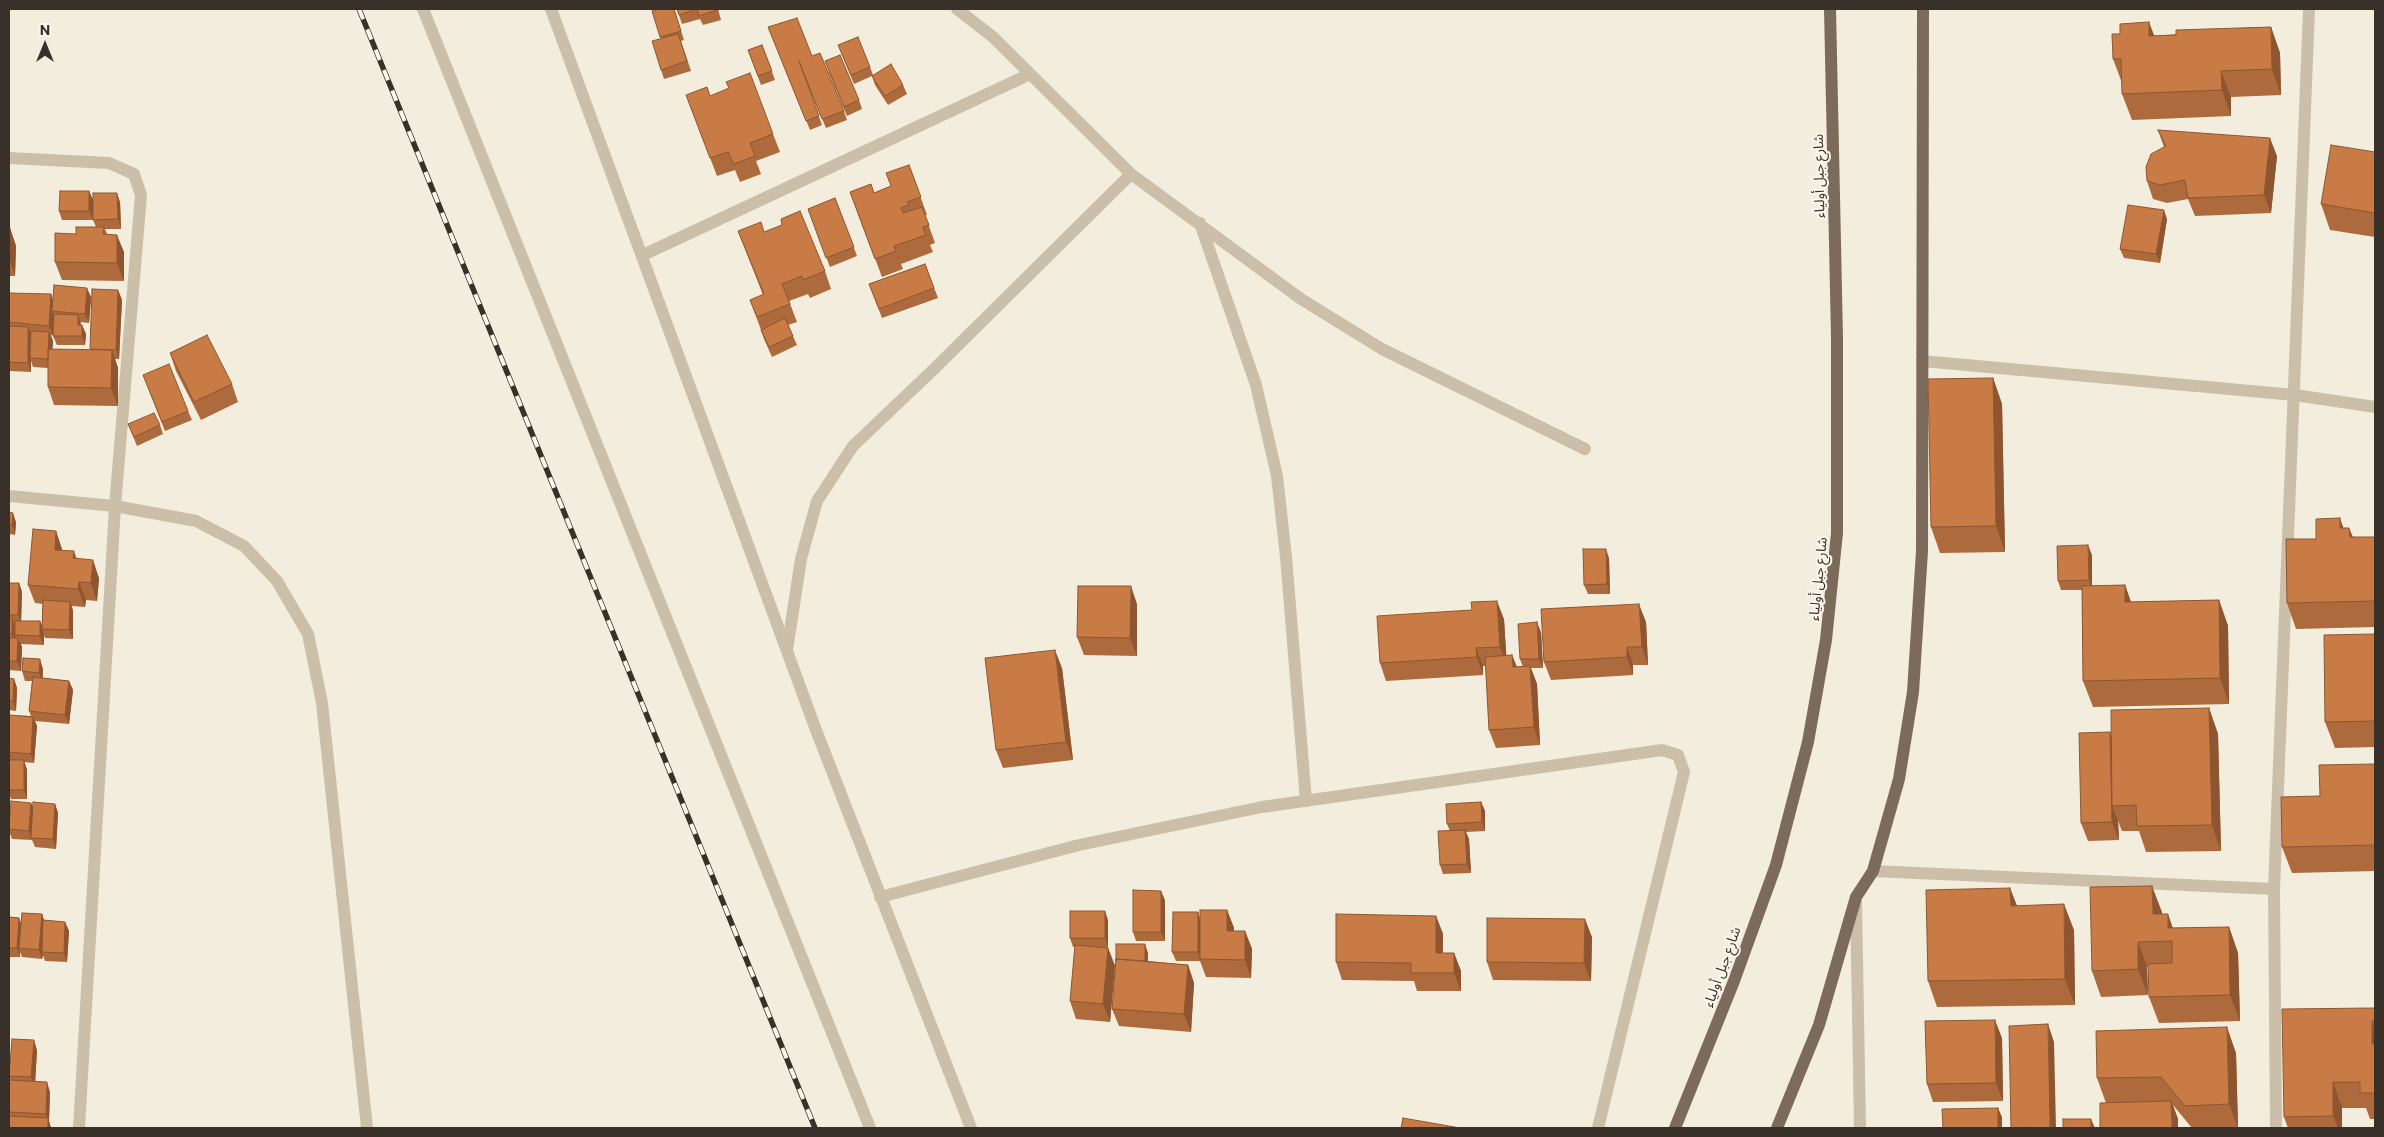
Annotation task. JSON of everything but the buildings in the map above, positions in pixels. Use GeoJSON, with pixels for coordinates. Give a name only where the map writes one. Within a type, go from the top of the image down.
{"type":"FeatureCollection","features":[{"type":"Feature","properties":{"kind":"main road","name":"شارع جبل أولياء"},"geometry":{"type":"LineString","coordinates":[[1675,1128],[1734,981],[1776,864],[1808,742],[1826,640],[1837,533],[1837,337],[1830,9]]}},
{"type":"Feature","properties":{"kind":"main road"},"geometry":{"type":"LineString","coordinates":[[1777,1128],[1819,1025],[1856,897],[1873,871],[1899,779],[1913,692],[1922,551],[1923,9]]}},
{"type":"Feature","properties":{"kind":"street"},"geometry":{"type":"LineString","coordinates":[[423,9],[870,1128]]}},
{"type":"Feature","properties":{"kind":"street"},"geometry":{"type":"LineString","coordinates":[[551,9],[643,255],[787,652],[880,897],[971,1128]]}},
{"type":"Feature","properties":{"kind":"street"},"geometry":{"type":"LineString","coordinates":[[957,9],[993,37],[1131,174],[1301,299],[1382,349],[1585,449]]}},
{"type":"Feature","properties":{"kind":"street"},"geometry":{"type":"LineString","coordinates":[[2276,1128],[2274,889],[2309,9]]}},
{"type":"Feature","properties":{"kind":"street"},"geometry":{"type":"LineString","coordinates":[[643,255],[1030,74]]}},
{"type":"Feature","properties":{"kind":"street"},"geometry":{"type":"LineString","coordinates":[[9,158],[109,163],[134,174],[141,195],[115,506],[79,1128]]}},
{"type":"Feature","properties":{"kind":"street"},"geometry":{"type":"LineString","coordinates":[[787,652],[801,559],[817,501],[853,446],[933,370],[1131,174]]}},
{"type":"Feature","properties":{"kind":"street"},"geometry":{"type":"LineString","coordinates":[[1200,223],[1256,385],[1278,476],[1306,802]]}},
{"type":"Feature","properties":{"kind":"street"},"geometry":{"type":"LineString","coordinates":[[1922,361],[2295,395],[2375,407]]}},
{"type":"Feature","properties":{"kind":"street"},"geometry":{"type":"LineString","coordinates":[[9,496],[115,506],[196,521],[244,546],[277,581],[308,634],[322,703],[367,1128]]}},
{"type":"Feature","properties":{"kind":"street"},"geometry":{"type":"LineString","coordinates":[[880,897],[1079,845],[1262,807],[1662,750],[1678,755],[1684,772],[1598,1128]]}},
{"type":"Feature","properties":{"kind":"street"},"geometry":{"type":"LineString","coordinates":[[1873,871],[2274,889]]}},
{"type":"Feature","properties":{"kind":"street"},"geometry":{"type":"LineString","coordinates":[[1856,897],[1860,1128]]}},
{"type":"Feature","properties":{"kind":"railway"},"geometry":{"type":"LineString","coordinates":[[359,9],[815,1128]]}}]}
